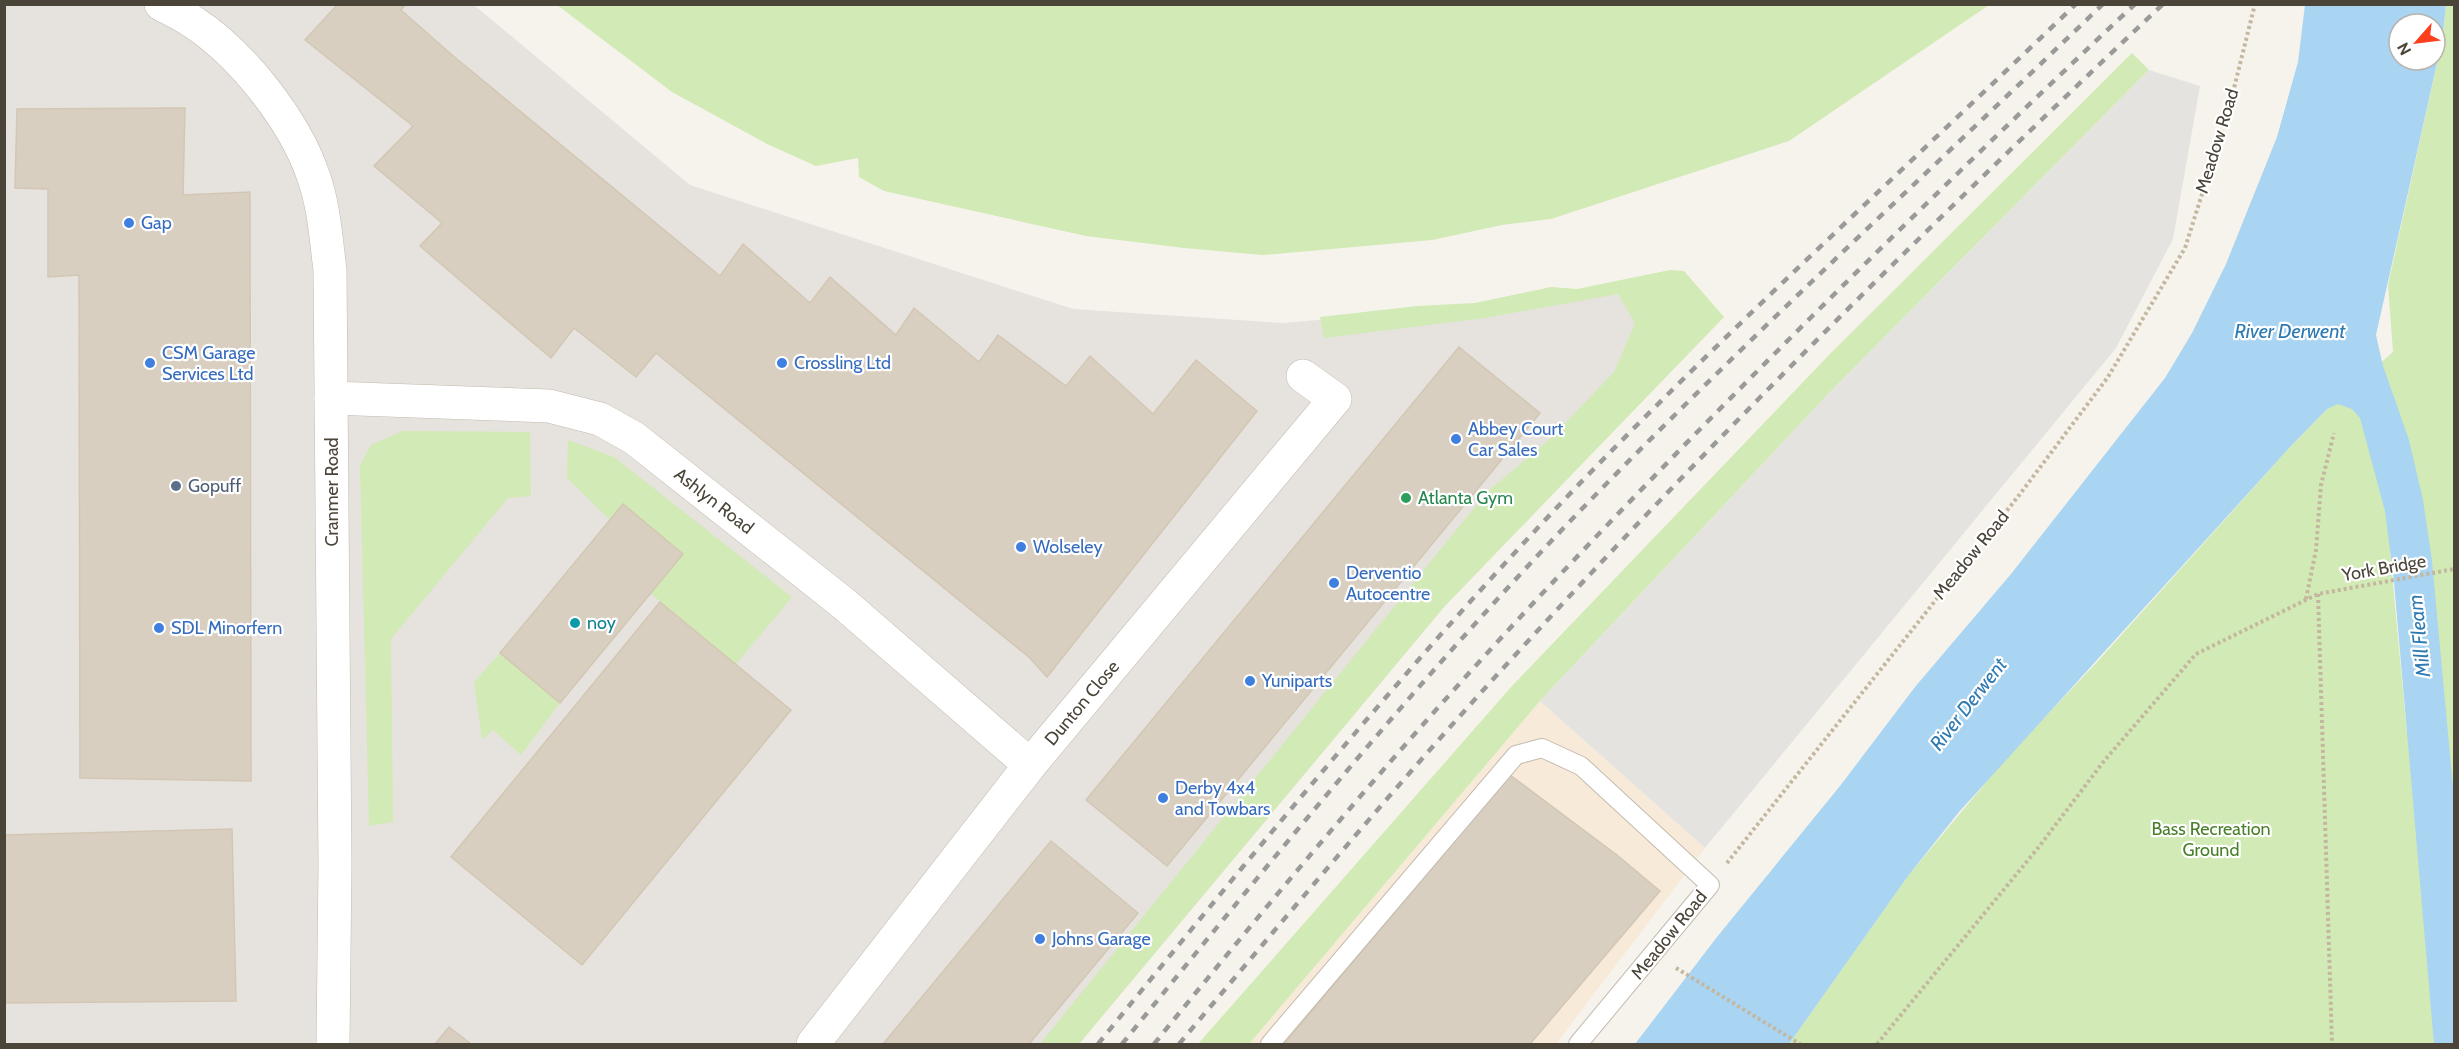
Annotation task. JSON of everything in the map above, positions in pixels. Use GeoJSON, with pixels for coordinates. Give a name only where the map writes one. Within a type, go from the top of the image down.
{"type":"FeatureCollection","features":[{"type":"Feature","properties":{"kind":"street","name":"Cranmer Road"},"geometry":{"type":"LineString","coordinates":[[161,4],[194,22],[236,57],[272,102],[299,144],[313,176],[330,270],[335,865],[333,1044]]}},
{"type":"Feature","properties":{"kind":"street","name":"Dunton Close"},"geometry":{"type":"LineString","coordinates":[[813,1044],[1030,765],[1335,399],[1303,376]]}},
{"type":"Feature","properties":{"kind":"street","name":"Ashlyn Road"},"geometry":{"type":"LineString","coordinates":[[331,399],[549,406],[600,419],[634,438],[843,603],[1030,765]]}},
{"type":"Feature","properties":{"kind":"lane"},"geometry":{"type":"LineString","coordinates":[[1270,1044],[1516,754],[1542,748],[1581,766],[1710,885]]}},
{"type":"Feature","properties":{"kind":"lane","name":"Meadow Road"},"geometry":{"type":"LineString","coordinates":[[1578,1044],[1710,885]]}},
{"type":"Feature","properties":{"kind":"path","name":"Meadow Road"},"geometry":{"type":"LineString","coordinates":[[1710,885],[2020,494],[2108,377],[2185,248],[2228,112],[2255,4]]}},
{"type":"Feature","properties":{"kind":"path"},"geometry":{"type":"LineString","coordinates":[[2306,599],[2316,550],[2321,485],[2334,432]]}},
{"type":"Feature","properties":{"kind":"path","name":"York Bridge"},"geometry":{"type":"LineString","coordinates":[[1877,1044],[2038,848],[2104,761],[2196,654],[2318,594],[2454,569]]}},
{"type":"Feature","properties":{"kind":"path"},"geometry":{"type":"LineString","coordinates":[[2318,594],[2332,1044]]}},
{"type":"Feature","properties":{"kind":"path"},"geometry":{"type":"LineString","coordinates":[[1673,966],[1800,1044]]}},
{"type":"Feature","properties":{"kind":"shaded area"},"geometry":{"type":"Polygon","coordinates":[[[5,5],[474,5],[690,185],[1073,309],[1283,323],[1619,294],[1675,366],[1444,607],[1079,1044],[5,1044],[5,5]]]}},
{"type":"Feature","properties":{"kind":"shaded area"},"geometry":{"type":"Polygon","coordinates":[[[2149,70],[2200,86],[2173,239],[2116,348],[1705,848],[1540,701],[1834,388],[2149,70]]]}},
{"type":"Feature","properties":{"kind":"shaded area"},"geometry":{"type":"Polygon","coordinates":[[[1540,701],[1705,848],[1556,1044],[1249,1044],[1540,701]]]}},
{"type":"Feature","properties":{"kind":"green space"},"geometry":{"type":"Polygon","coordinates":[[[1989,4],[1789,141],[1551,219],[1502,225],[1432,240],[1263,255],[1086,236],[884,191],[859,177],[858,158],[816,166],[767,144],[672,92],[557,5],[1989,4]]]}},
{"type":"Feature","properties":{"kind":"green space","name":"Bass Recreation Ground"},"geometry":{"type":"Polygon","coordinates":[[[2446,5],[2454,5],[2454,1044],[1789,1044],[1908,876],[2008,756],[2099,660],[2291,446],[2327,409],[2393,352],[2388,285],[2435,72],[2447,72],[2445,12],[2446,5]],[[2390,552],[2407,734],[2408,595],[2390,552]]]}},
{"type":"Feature","properties":{"kind":"green space"},"geometry":{"type":"Polygon","coordinates":[[[2132,53],[2149,70],[1834,388],[1540,701],[1249,1044],[1198,1044],[1512,686],[1829,355],[2132,53]]]}},
{"type":"Feature","properties":{"kind":"green space"},"geometry":{"type":"Polygon","coordinates":[[[1670,270],[1684,271],[1724,317],[1444,607],[1079,1044],[1040,1044],[1487,492],[1550,439],[1614,372],[1635,323],[1618,294],[1485,318],[1324,338],[1320,317],[1417,306],[1475,303],[1551,287],[1577,289],[1670,270]]]}},
{"type":"Feature","properties":{"kind":"green space"},"geometry":{"type":"Polygon","coordinates":[[[403,431],[530,432],[531,496],[508,498],[391,639],[393,822],[369,826],[360,465],[371,445],[403,431]]]}},
{"type":"Feature","properties":{"kind":"green space"},"geometry":{"type":"Polygon","coordinates":[[[568,440],[614,457],[792,597],[736,664],[650,593],[623,504],[610,520],[567,478],[568,440]]]}},
{"type":"Feature","properties":{"kind":"green space"},"geometry":{"type":"Polygon","coordinates":[[[500,653],[560,703],[521,755],[493,730],[482,740],[474,682],[500,653]]]}},
{"type":"Feature","properties":{"kind":"water","name":"River Derwent"},"geometry":{"type":"Polygon","coordinates":[[[2305,5],[2446,5],[2445,12],[2387,12],[2387,72],[2435,72],[2376,335],[2383,366],[2409,440],[2423,500],[2432,561],[2454,798],[2454,1044],[2434,1044],[2394,582],[2385,511],[2360,418],[2352,409],[2338,404],[2327,409],[2291,446],[1959,812],[1908,876],[1789,1044],[1635,1044],[1717,937],[1840,786],[1915,687],[2011,574],[2165,378],[2192,333],[2226,264],[2277,137],[2298,62],[2305,5]]]}},
{"type":"Feature","properties":{"kind":"building"},"geometry":{"type":"Polygon","coordinates":[[[338,4],[406,4],[401,10],[452,55],[720,276],[743,244],[810,303],[830,277],[896,335],[914,308],[979,362],[998,335],[1066,386],[1090,356],[1153,414],[1196,360],[1257,411],[1047,677],[1030,658],[656,353],[636,377],[574,328],[551,358],[420,246],[442,223],[374,166],[413,126],[305,40],[338,4]]]}},
{"type":"Feature","properties":{"kind":"building"},"geometry":{"type":"Polygon","coordinates":[[[185,108],[183,195],[250,192],[251,781],[80,778],[79,275],[48,277],[48,189],[15,188],[17,109],[185,108]]]}},
{"type":"Feature","properties":{"kind":"building"},"geometry":{"type":"Polygon","coordinates":[[[1459,347],[1540,413],[1167,866],[1086,800],[1459,347]]]}},
{"type":"Feature","properties":{"kind":"building","name":"noy"},"geometry":{"type":"Polygon","coordinates":[[[623,504],[683,554],[560,703],[500,653],[623,504]]]}},
{"type":"Feature","properties":{"kind":"building"},"geometry":{"type":"Polygon","coordinates":[[[660,602],[791,710],[582,965],[451,857],[660,602]]]}},
{"type":"Feature","properties":{"kind":"building"},"geometry":{"type":"Polygon","coordinates":[[[1510,775],[1617,855],[1660,891],[1530,1044],[1284,1044],[1510,775]]]}},
{"type":"Feature","properties":{"kind":"building"},"geometry":{"type":"Polygon","coordinates":[[[232,829],[236,1001],[4,1003],[4,835],[232,829]]]}},
{"type":"Feature","properties":{"kind":"building"},"geometry":{"type":"Polygon","coordinates":[[[1051,841],[1138,913],[1029,1044],[883,1044],[1051,841]]]}},
{"type":"Feature","properties":{"kind":"building"},"geometry":{"type":"Polygon","coordinates":[[[449,1027],[471,1044],[435,1044],[449,1027]]]}},
{"type":"Feature","properties":{"kind":"railway"},"geometry":{"type":"LineString","coordinates":[[1098,1044],[1216,899],[1396,685],[1521,546],[1705,357],[2076,4]]}},
{"type":"Feature","properties":{"kind":"railway"},"geometry":{"type":"LineString","coordinates":[[1122,1044],[1343,775],[1458,643],[1576,515],[1771,321],[2103,4]]}},
{"type":"Feature","properties":{"kind":"railway"},"geometry":{"type":"LineString","coordinates":[[1154,1044],[1359,798],[1518,619],[1710,419],[1850,279],[2135,4]]}},
{"type":"Feature","properties":{"kind":"railway"},"geometry":{"type":"LineString","coordinates":[[1179,1044],[1431,748],[1674,485],[1834,322],[2163,4]]}},
{"type":"Feature","properties":{"kind":"place","name":"Gap"},"geometry":{"type":"Point","coordinates":[129,223]}},
{"type":"Feature","properties":{"kind":"place","name":"CSM Garage Services Ltd"},"geometry":{"type":"Point","coordinates":[150,363]}},
{"type":"Feature","properties":{"kind":"place","name":"Crossling Ltd"},"geometry":{"type":"Point","coordinates":[782,363]}},
{"type":"Feature","properties":{"kind":"place","name":"Abbey Court Car Sales"},"geometry":{"type":"Point","coordinates":[1456,439]}},
{"type":"Feature","properties":{"kind":"place","name":"Gopuff"},"geometry":{"type":"Point","coordinates":[176,486]}},
{"type":"Feature","properties":{"kind":"place","name":"Atlanta Gym"},"geometry":{"type":"Point","coordinates":[1406,498]}},
{"type":"Feature","properties":{"kind":"place","name":"Wolseley"},"geometry":{"type":"Point","coordinates":[1021,547]}},
{"type":"Feature","properties":{"kind":"place","name":"Derventio Autocentre"},"geometry":{"type":"Point","coordinates":[1334,583]}},
{"type":"Feature","properties":{"kind":"place","name":"noy"},"geometry":{"type":"Point","coordinates":[575,623]}},
{"type":"Feature","properties":{"kind":"place","name":"SDL Minorfern"},"geometry":{"type":"Point","coordinates":[159,628]}},
{"type":"Feature","properties":{"kind":"place","name":"Yuniparts"},"geometry":{"type":"Point","coordinates":[1250,681]}},
{"type":"Feature","properties":{"kind":"place","name":"Derby 4x4 and Towbars"},"geometry":{"type":"Point","coordinates":[1163,798]}},
{"type":"Feature","properties":{"kind":"place","name":"Johns Garage"},"geometry":{"type":"Point","coordinates":[1040,939]}},
{"type":"Feature","properties":{"kind":"water label","name":"Mill Fleam"},"geometry":{"type":"Point","coordinates":[2419,636]}}]}
